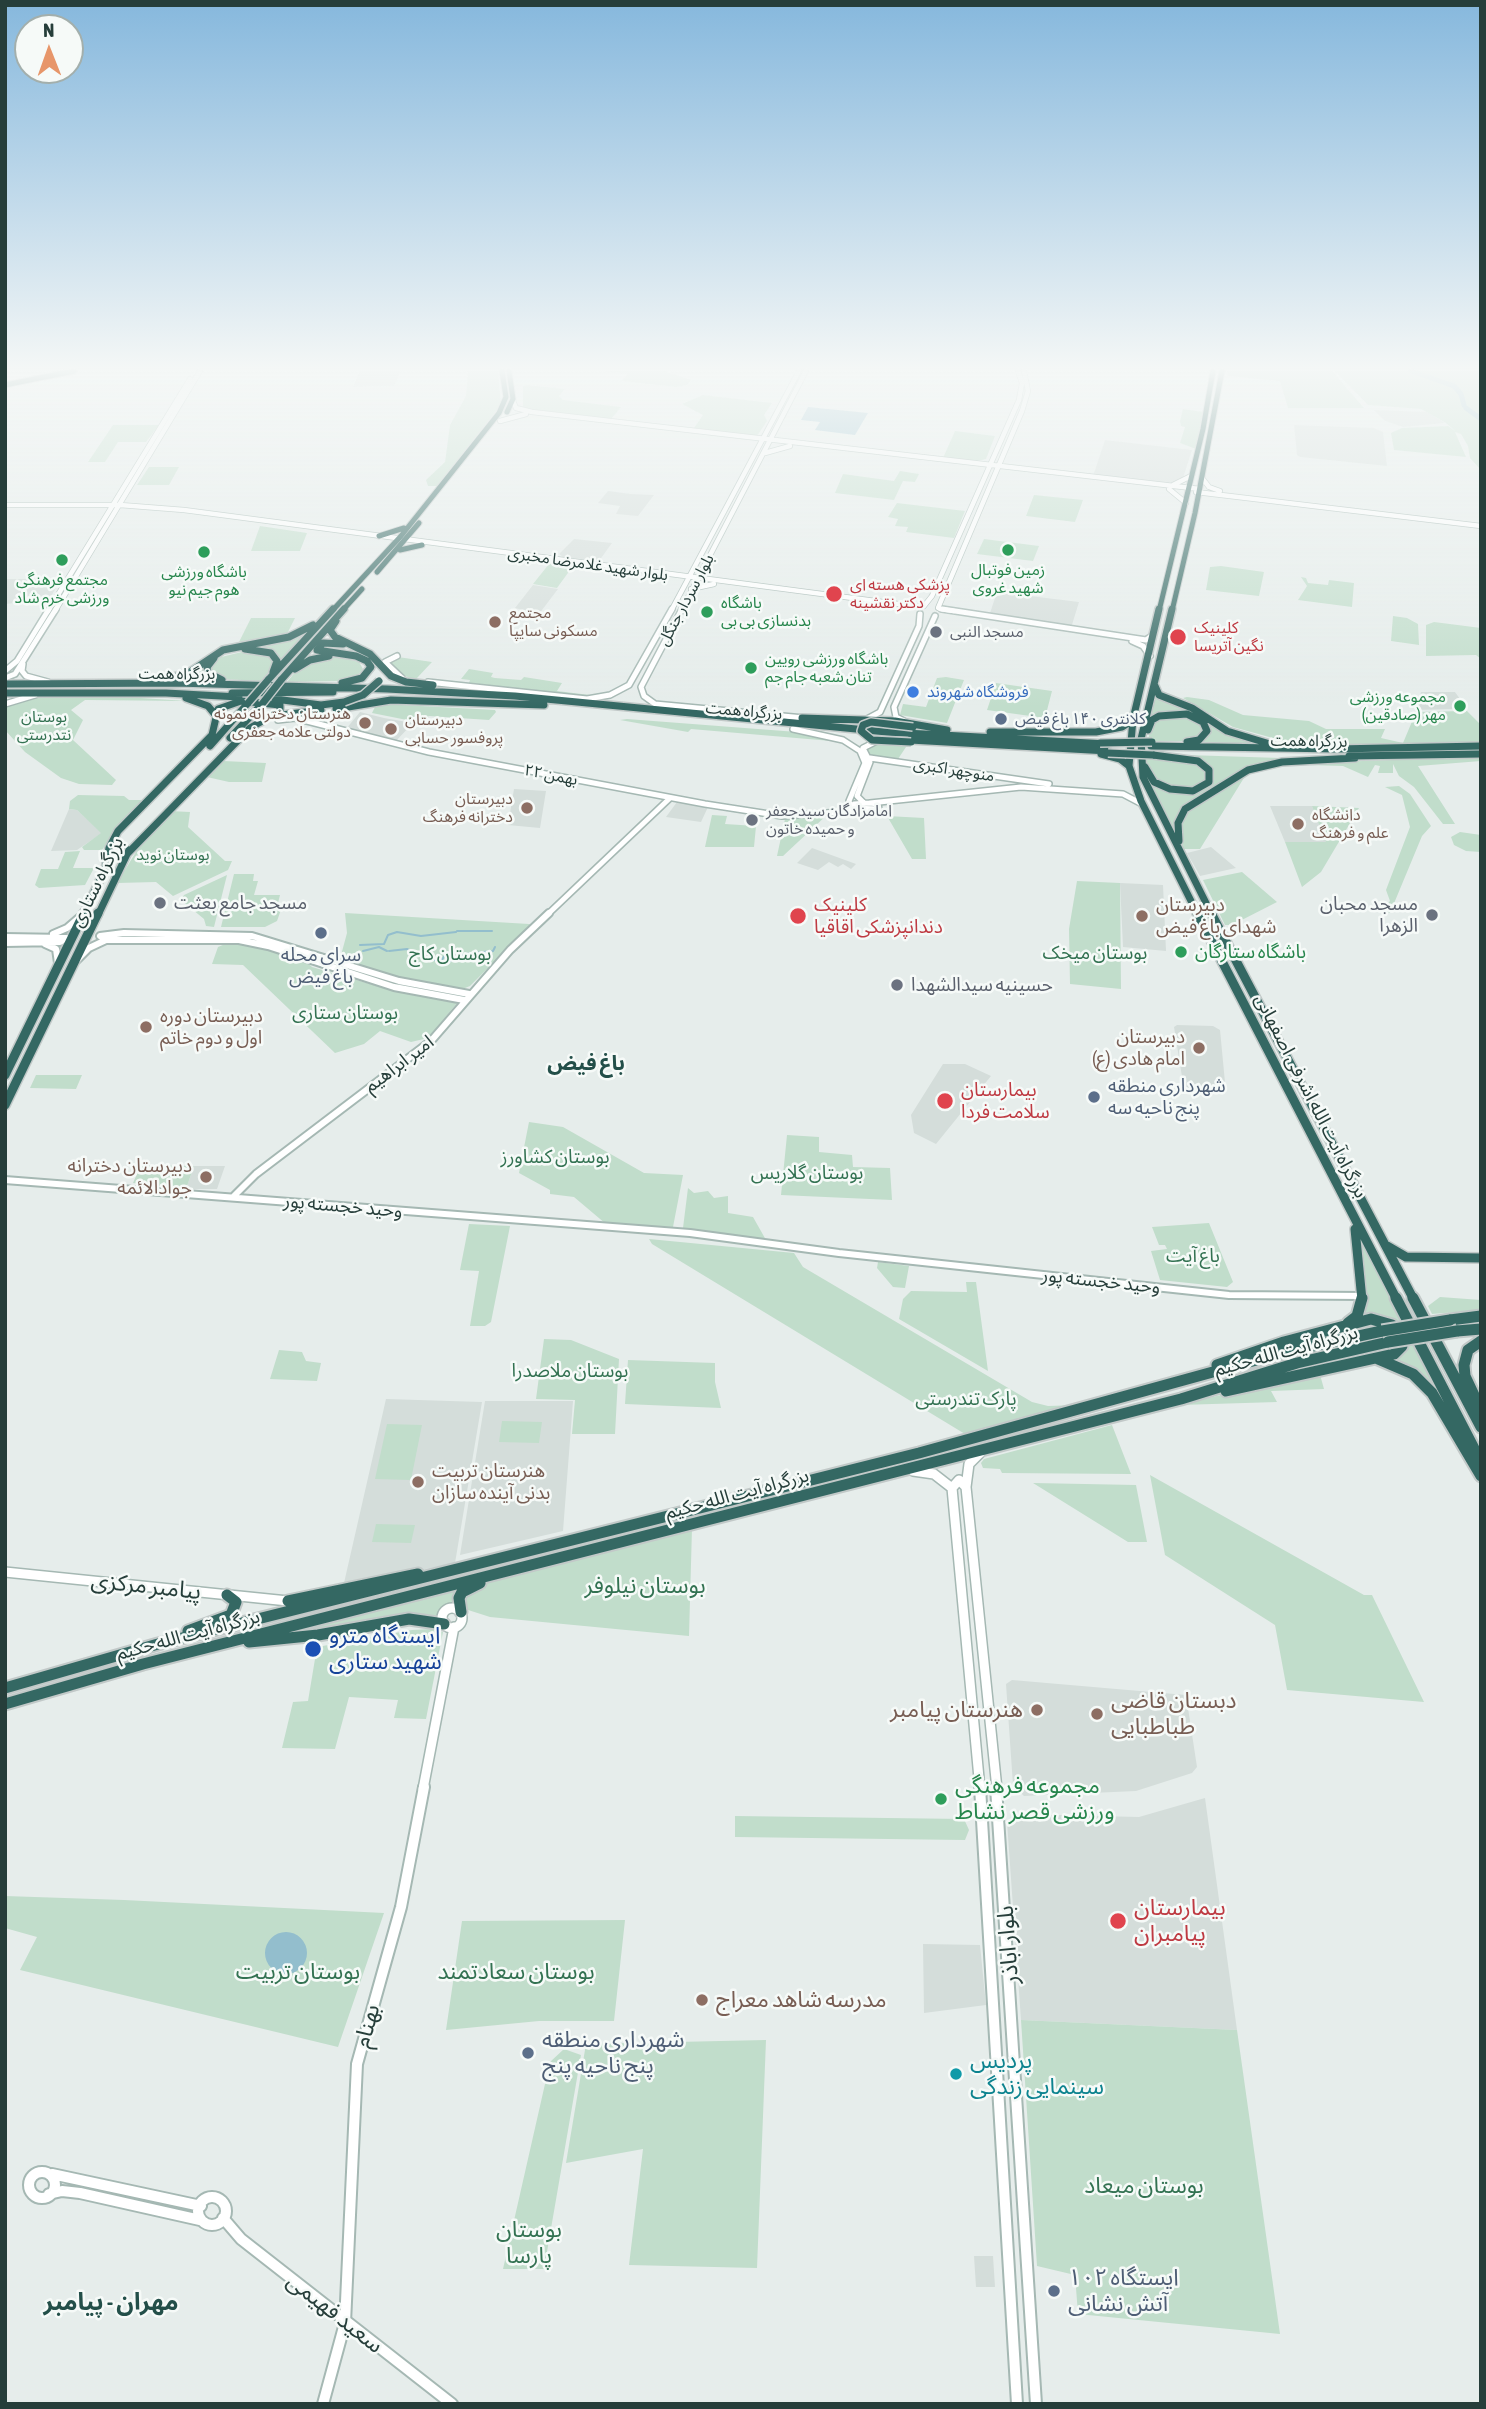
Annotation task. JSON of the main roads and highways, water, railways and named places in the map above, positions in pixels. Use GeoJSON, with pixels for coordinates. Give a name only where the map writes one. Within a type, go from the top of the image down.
{"type":"FeatureCollection","features":[{"type":"Feature","properties":{"kind":"highway"},"geometry":{"type":"LineString","coordinates":[[268,680],[396,551],[415,519],[443,483]]}},
{"type":"Feature","properties":{"kind":"highway"},"geometry":{"type":"LineString","coordinates":[[281,680],[380,558],[416,527],[451,483]]}},
{"type":"Feature","properties":{"kind":"highway"},"geometry":{"type":"LineString","coordinates":[[1186,501],[1197,502],[1200,486],[1189,484]]}},
{"type":"Feature","properties":{"kind":"highway","name":"بزرگراه آیت الله اشرفی اصفهانی"},"geometry":{"type":"LineString","coordinates":[[1189,484],[1133,719],[1129,765],[1142,804],[1481,1462]]}},
{"type":"Feature","properties":{"kind":"highway","name":"بزرگراه آیت الله اشرفی اصفهانی"},"geometry":{"type":"LineString","coordinates":[[1197,502],[1155,686],[1146,786],[1481,1427]]}},
{"type":"Feature","properties":{"kind":"highway"},"geometry":{"type":"LineString","coordinates":[[379,536],[397,533],[415,519]]}},
{"type":"Feature","properties":{"kind":"highway"},"geometry":{"type":"LineString","coordinates":[[416,527],[417,537],[426,544]]}},
{"type":"Feature","properties":{"kind":"highway"},"geometry":{"type":"LineString","coordinates":[[369,538],[383,544],[380,558]]}},
{"type":"Feature","properties":{"kind":"highway"},"geometry":{"type":"LineString","coordinates":[[396,551],[426,544]]}},
{"type":"Feature","properties":{"kind":"highway"},"geometry":{"type":"LineString","coordinates":[[335,612],[331,632],[374,657],[391,676],[406,682],[500,690],[583,703]]}},
{"type":"Feature","properties":{"kind":"highway"},"geometry":{"type":"LineString","coordinates":[[89,683],[179,676],[223,650],[300,633],[335,612]]}},
{"type":"Feature","properties":{"kind":"highway"},"geometry":{"type":"LineString","coordinates":[[302,685],[342,683],[365,676],[370,670],[369,664],[353,655],[320,652],[317,647],[328,642],[350,645]]}},
{"type":"Feature","properties":{"kind":"highway"},"geometry":{"type":"LineString","coordinates":[[246,684],[214,678],[208,673],[207,667],[217,656],[232,651],[265,651],[277,661],[268,680]]}},
{"type":"Feature","properties":{"kind":"highway"},"geometry":{"type":"LineString","coordinates":[[281,680],[302,663],[318,658],[345,656],[365,665],[364,673],[342,683]]}},
{"type":"Feature","properties":{"kind":"highway"},"geometry":{"type":"LineString","coordinates":[[193,694],[321,705],[344,702],[363,695],[379,681],[380,670],[374,657]]}},
{"type":"Feature","properties":{"kind":"highway","name":"بزرگراه ستاری"},"geometry":{"type":"LineString","coordinates":[[5,1075],[120,840],[141,813],[214,742],[268,680]]}},
{"type":"Feature","properties":{"kind":"highway","name":"بزرگراه ستاری"},"geometry":{"type":"LineString","coordinates":[[5,1105],[126,855],[149,821],[262,704],[281,680]]}},
{"type":"Feature","properties":{"kind":"highway","name":"بزرگراه همت"},"geometry":{"type":"LineString","coordinates":[[5,689],[55,683],[302,685],[583,703],[887,732],[1075,746]]}},
{"type":"Feature","properties":{"kind":"highway"},"geometry":{"type":"LineString","coordinates":[[1155,686],[1159,695],[1192,708],[1237,735],[1270,744],[1323,749]]}},
{"type":"Feature","properties":{"kind":"highway"},"geometry":{"type":"LineString","coordinates":[[5,689],[148,694],[338,692]]}},
{"type":"Feature","properties":{"kind":"highway","name":"بزرگراه همت"},"geometry":{"type":"LineString","coordinates":[[5,689],[254,689],[338,692],[544,705],[909,741],[1049,748],[1100,743],[1148,749],[1401,756],[1481,754]]}},
{"type":"Feature","properties":{"kind":"highway"},"geometry":{"type":"LineString","coordinates":[[148,694],[198,701],[208,706],[217,717]]}},
{"type":"Feature","properties":{"kind":"highway"},"geometry":{"type":"LineString","coordinates":[[126,855],[245,732],[274,718],[382,700],[544,705]]}},
{"type":"Feature","properties":{"kind":"highway"},"geometry":{"type":"LineString","coordinates":[[104,870],[118,831],[209,738],[215,729],[222,706],[250,701],[280,705],[280,711],[274,718]]}},
{"type":"Feature","properties":{"kind":"highway"},"geometry":{"type":"LineString","coordinates":[[680,712],[884,720],[914,726]]}},
{"type":"Feature","properties":{"kind":"highway"},"geometry":{"type":"LineString","coordinates":[[979,732],[1108,752],[1148,749],[1196,742],[1205,734],[1206,727],[1187,713],[1159,716],[1150,723],[1148,749],[1149,776],[1164,788],[1193,790],[1209,782],[1209,771],[1198,761],[1148,749],[1100,743]]}},
{"type":"Feature","properties":{"kind":"highway"},"geometry":{"type":"LineString","coordinates":[[1129,765],[1116,757],[1085,753],[872,740],[861,732],[865,724],[876,722],[979,732],[1096,732],[1122,727],[1133,719]]}},
{"type":"Feature","properties":{"kind":"highway","name":"بزرگراه همت"},"geometry":{"type":"LineString","coordinates":[[1148,749],[1481,746]]}},
{"type":"Feature","properties":{"kind":"highway"},"geometry":{"type":"LineString","coordinates":[[1026,749],[1049,748]]}},
{"type":"Feature","properties":{"kind":"highway"},"geometry":{"type":"LineString","coordinates":[[1085,753],[1120,763],[1129,778],[1130,790]]}},
{"type":"Feature","properties":{"kind":"highway"},"geometry":{"type":"LineString","coordinates":[[1182,852],[1177,827],[1185,809],[1248,771],[1282,762],[1401,756]]}},
{"type":"Feature","properties":{"kind":"highway"},"geometry":{"type":"LineString","coordinates":[[1246,1009],[1256,1013],[1262,1007]]}},
{"type":"Feature","properties":{"kind":"highway"},"geometry":{"type":"LineString","coordinates":[[1256,1026],[1261,1021],[1271,1026]]}},
{"type":"Feature","properties":{"kind":"highway"},"geometry":{"type":"LineString","coordinates":[[1345,1326],[1357,1316],[1363,1296],[1354,1219]]}},
{"type":"Feature","properties":{"kind":"highway"},"geometry":{"type":"LineString","coordinates":[[1383,1243],[1401,1256],[1481,1258]]}},
{"type":"Feature","properties":{"kind":"highway","name":"بزرگراه آیت الله حکیم"},"geometry":{"type":"LineString","coordinates":[[5,1688],[158,1644],[919,1452],[1289,1351],[1382,1331],[1481,1316]]}},
{"type":"Feature","properties":{"kind":"highway"},"geometry":{"type":"LineString","coordinates":[[1178,1382],[1270,1347],[1345,1326],[1378,1320],[1398,1331],[1402,1338],[1399,1351],[1181,1399]]}},
{"type":"Feature","properties":{"kind":"highway","name":"بزرگراه آیت الله حکیم"},"geometry":{"type":"LineString","coordinates":[[5,1704],[213,1646],[1181,1399],[1297,1363],[1388,1342],[1481,1329]]}},
{"type":"Feature","properties":{"kind":"highway"},"geometry":{"type":"LineString","coordinates":[[1481,1341],[1468,1350],[1464,1365],[1465,1376],[1481,1410]]}},
{"type":"Feature","properties":{"kind":"highway"},"geometry":{"type":"LineString","coordinates":[[1374,1357],[1413,1374],[1432,1392],[1481,1476]]}},
{"type":"Feature","properties":{"kind":"highway"},"geometry":{"type":"LineString","coordinates":[[288,1601],[399,1576],[460,1568]]}},
{"type":"Feature","properties":{"kind":"highway"},"geometry":{"type":"LineString","coordinates":[[461,1612],[459,1598],[462,1592],[507,1571]]}},
{"type":"Feature","properties":{"kind":"highway"},"geometry":{"type":"LineString","coordinates":[[158,1644],[173,1635],[226,1619],[237,1606],[234,1599],[227,1595]]}},
{"type":"Feature","properties":{"kind":"highway"},"geometry":{"type":"LineString","coordinates":[[213,1646],[318,1635],[409,1619],[431,1620],[449,1626]]}},
{"type":"Feature","properties":{"kind":"main road"},"geometry":{"type":"LineString","coordinates":[[5,678],[15,674],[25,660],[113,516],[117,498],[126,483]]}},
{"type":"Feature","properties":{"kind":"main road"},"geometry":{"type":"LineString","coordinates":[[5,670],[17,661],[106,516],[124,498],[132,483]]}},
{"type":"Feature","properties":{"kind":"main road","name":"بلوار سردار جنگل"},"geometry":{"type":"LineString","coordinates":[[700,568],[742,483]]}},
{"type":"Feature","properties":{"kind":"main road","name":"بلوار سردار جنگل"},"geometry":{"type":"LineString","coordinates":[[635,678],[684,588],[700,568],[747,483]]}},
{"type":"Feature","properties":{"kind":"main road"},"geometry":{"type":"LineString","coordinates":[[880,712],[921,622],[921,610],[932,596],[982,483]]}},
{"type":"Feature","properties":{"kind":"main road"},"geometry":{"type":"LineString","coordinates":[[880,712],[885,718],[893,712],[990,483]]}},
{"type":"Feature","properties":{"kind":"main road"},"geometry":{"type":"LineString","coordinates":[[1138,483],[1170,487],[1189,484]]}},
{"type":"Feature","properties":{"kind":"main road"},"geometry":{"type":"LineString","coordinates":[[1170,487],[1189,484]]}},
{"type":"Feature","properties":{"kind":"main road"},"geometry":{"type":"LineString","coordinates":[[1200,486],[1224,493]]}},
{"type":"Feature","properties":{"kind":"main road"},"geometry":{"type":"LineString","coordinates":[[1200,486],[1212,494],[1224,493],[1481,524]]}},
{"type":"Feature","properties":{"kind":"main road"},"geometry":{"type":"LineString","coordinates":[[1170,487],[1186,501]]}},
{"type":"Feature","properties":{"kind":"main road"},"geometry":{"type":"LineString","coordinates":[[1197,502],[1224,493]]}},
{"type":"Feature","properties":{"kind":"main road"},"geometry":{"type":"LineString","coordinates":[[93,507],[117,498]]}},
{"type":"Feature","properties":{"kind":"main road"},"geometry":{"type":"LineString","coordinates":[[124,498],[141,506]]}},
{"type":"Feature","properties":{"kind":"main road","name":"بلوار شهید غلامرضا مخبری"},"geometry":{"type":"LineString","coordinates":[[5,507],[141,506],[401,541]]}},
{"type":"Feature","properties":{"kind":"main road"},"geometry":{"type":"LineString","coordinates":[[93,507],[106,516]]}},
{"type":"Feature","properties":{"kind":"main road","name":"بلوار شهید غلامرضا مخبری"},"geometry":{"type":"LineString","coordinates":[[115,507],[426,544],[921,610]]}},
{"type":"Feature","properties":{"kind":"main road"},"geometry":{"type":"LineString","coordinates":[[113,516],[134,509]]}},
{"type":"Feature","properties":{"kind":"main road"},"geometry":{"type":"LineString","coordinates":[[670,576],[715,561]]}},
{"type":"Feature","properties":{"kind":"main road"},"geometry":{"type":"LineString","coordinates":[[691,589],[714,582],[700,568]]}},
{"type":"Feature","properties":{"kind":"main road"},"geometry":{"type":"LineString","coordinates":[[670,576],[684,588]]}},
{"type":"Feature","properties":{"kind":"main road","name":"بلوار سردار جنگل"},"geometry":{"type":"LineString","coordinates":[[643,680],[691,589],[692,579]]}},
{"type":"Feature","properties":{"kind":"main road"},"geometry":{"type":"LineString","coordinates":[[921,610],[939,608],[984,618],[1149,640],[1156,631]]}},
{"type":"Feature","properties":{"kind":"main road"},"geometry":{"type":"LineString","coordinates":[[921,610],[936,616],[984,618]]}},
{"type":"Feature","properties":{"kind":"main road"},"geometry":{"type":"LineString","coordinates":[[1113,636],[1141,645],[1150,656]]}},
{"type":"Feature","properties":{"kind":"main road"},"geometry":{"type":"LineString","coordinates":[[397,656],[387,659],[386,664],[397,675],[408,679],[580,699],[615,694],[635,678],[643,680],[642,692],[655,704],[804,718]]}},
{"type":"Feature","properties":{"kind":"main road"},"geometry":{"type":"LineString","coordinates":[[25,660],[22,671],[26,677],[55,683]]}},
{"type":"Feature","properties":{"kind":"main road"},"geometry":{"type":"LineString","coordinates":[[901,667],[910,669]]}},
{"type":"Feature","properties":{"kind":"main road"},"geometry":{"type":"LineString","coordinates":[[5,704],[54,692]]}},
{"type":"Feature","properties":{"kind":"main road"},"geometry":{"type":"LineString","coordinates":[[855,720],[868,716],[883,702]]}},
{"type":"Feature","properties":{"kind":"main road"},"geometry":{"type":"LineString","coordinates":[[855,720],[880,712]]}},
{"type":"Feature","properties":{"kind":"main road"},"geometry":{"type":"LineString","coordinates":[[893,712],[914,726]]}},
{"type":"Feature","properties":{"kind":"main road","name":"۲۲ بهمن"},"geometry":{"type":"LineString","coordinates":[[274,718],[295,718],[429,752],[670,798],[782,816],[853,809]]}},
{"type":"Feature","properties":{"kind":"main road"},"geometry":{"type":"LineString","coordinates":[[793,729],[843,740],[866,756]]}},
{"type":"Feature","properties":{"kind":"main road"},"geometry":{"type":"LineString","coordinates":[[880,807],[867,803],[857,795],[870,765],[863,748],[870,742],[909,741]]}},
{"type":"Feature","properties":{"kind":"main road"},"geometry":{"type":"LineString","coordinates":[[853,809],[849,803],[866,756]]}},
{"type":"Feature","properties":{"kind":"main road","name":"منوچهر اکبری"},"geometry":{"type":"LineString","coordinates":[[866,756],[1042,786]]}},
{"type":"Feature","properties":{"kind":"main road"},"geometry":{"type":"LineString","coordinates":[[853,809],[867,803],[990,789],[1042,786],[1130,790]]}},
{"type":"Feature","properties":{"kind":"main road"},"geometry":{"type":"LineString","coordinates":[[1042,786],[1124,794],[1142,804]]}},
{"type":"Feature","properties":{"kind":"main road","name":"امیر ابراهیم"},"geometry":{"type":"LineString","coordinates":[[233,1197],[256,1174],[430,1041],[466,997],[537,923],[670,798]]}},
{"type":"Feature","properties":{"kind":"main road"},"geometry":{"type":"LineString","coordinates":[[853,809],[873,811],[898,800]]}},
{"type":"Feature","properties":{"kind":"main road"},"geometry":{"type":"LineString","coordinates":[[46,936],[67,928],[87,910]]}},
{"type":"Feature","properties":{"kind":"main road"},"geometry":{"type":"LineString","coordinates":[[98,913],[99,925],[107,937]]}},
{"type":"Feature","properties":{"kind":"main road"},"geometry":{"type":"LineString","coordinates":[[5,937],[46,936],[61,939],[5,943]]}},
{"type":"Feature","properties":{"kind":"main road"},"geometry":{"type":"LineString","coordinates":[[77,960],[89,948],[107,937],[251,936],[399,981],[466,997]]}},
{"type":"Feature","properties":{"kind":"main road"},"geometry":{"type":"LineString","coordinates":[[38,942],[56,949],[58,971]]}},
{"type":"Feature","properties":{"kind":"main road"},"geometry":{"type":"LineString","coordinates":[[256,1174],[251,1189],[264,1199]]}},
{"type":"Feature","properties":{"kind":"main road","name":"وحید خجسته پور"},"geometry":{"type":"LineString","coordinates":[[5,1180],[681,1234],[797,1251],[839,1253],[1244,1296],[1363,1296]]}},
{"type":"Feature","properties":{"kind":"main road"},"geometry":{"type":"LineString","coordinates":[[966,1488],[969,1464],[986,1448]]}},
{"type":"Feature","properties":{"kind":"main road"},"geometry":{"type":"LineString","coordinates":[[884,1474],[920,1471],[940,1477],[952,1488],[959,1480],[966,1488]]}},
{"type":"Feature","properties":{"kind":"main road","name":"بلوار اباذر"},"geometry":{"type":"LineString","coordinates":[[952,1488],[986,1852],[1017,2404]]}},
{"type":"Feature","properties":{"kind":"main road","name":"بلوار اباذر"},"geometry":{"type":"LineString","coordinates":[[966,1488],[1000,1822],[1036,2404]]}},
{"type":"Feature","properties":{"kind":"main road","name":"پیامبر مرکزی"},"geometry":{"type":"LineString","coordinates":[[5,1572],[288,1601]]}},
{"type":"Feature","properties":{"kind":"main road"},"geometry":{"type":"LineString","coordinates":[[449,1626],[442,1616],[448,1610],[461,1612]]}},
{"type":"Feature","properties":{"kind":"main road","name":"بهنام"},"geometry":{"type":"LineString","coordinates":[[323,2404],[345,2323],[357,2064],[401,1907],[447,1653],[449,1626],[462,1621],[461,1612]]}},
{"type":"Feature","properties":{"kind":"main road"},"geometry":{"type":"LineString","coordinates":[[200,2220],[201,2206],[207,2199],[219,2197],[225,2203],[223,2218],[210,2226],[200,2220],[80,2193],[49,2194],[37,2198],[31,2194],[30,2187],[41,2172],[201,2206]]}},
{"type":"Feature","properties":{"kind":"main road"},"geometry":{"type":"LineString","coordinates":[[49,2194],[54,2185],[52,2174]]}},
{"type":"Feature","properties":{"kind":"main road","name":"سعید فهیمی"},"geometry":{"type":"LineString","coordinates":[[223,2218],[241,2239],[345,2323],[452,2404]]}},
{"type":"Feature","properties":{"kind":"water"},"geometry":{"type":"Polygon","coordinates":[[[286,1932],[301,1938],[307,1953],[301,1968],[286,1974],[271,1968],[265,1953],[271,1938],[286,1932]]]}},
{"type":"Feature","properties":{"kind":"waterway"},"geometry":{"type":"LineString","coordinates":[[457,931],[492,931]]}},
{"type":"Feature","properties":{"kind":"waterway"},"geometry":{"type":"LineString","coordinates":[[360,945],[384,944],[388,935],[397,932],[421,936],[456,932]]}},
{"type":"Feature","properties":{"kind":"waterway"},"geometry":{"type":"LineString","coordinates":[[363,951],[379,947],[387,951]]}},
{"type":"Feature","properties":{"kind":"waterway"},"geometry":{"type":"LineString","coordinates":[[448,962],[465,954],[493,951],[495,947]]}},
{"type":"Feature","properties":{"kind":"waterway"},"geometry":{"type":"LineString","coordinates":[[389,951],[407,949],[427,959],[441,961],[446,954]]}},
{"type":"Feature","properties":{"kind":"place","name":"زمین فوتبال شهید غروی"},"geometry":{"type":"Point","coordinates":[1008,550]}},
{"type":"Feature","properties":{"kind":"place","name":"باشگاه ورزشی هوم جیم نیو"},"geometry":{"type":"Point","coordinates":[204,552]}},
{"type":"Feature","properties":{"kind":"place","name":"مجتمع فرهنگی ورزشی خرم شاد"},"geometry":{"type":"Point","coordinates":[62,560]}},
{"type":"Feature","properties":{"kind":"place","name":"پزشکی هسته ای دکتر نقشینه"},"geometry":{"type":"Point","coordinates":[834,594]}},
{"type":"Feature","properties":{"kind":"place","name":"باشگاه بدنسازی بی بی"},"geometry":{"type":"Point","coordinates":[707,612]}},
{"type":"Feature","properties":{"kind":"place","name":"مجتمع مسکونی سایپا"},"geometry":{"type":"Point","coordinates":[495,622]}},
{"type":"Feature","properties":{"kind":"place","name":"مسجد النبی"},"geometry":{"type":"Point","coordinates":[936,632]}},
{"type":"Feature","properties":{"kind":"place","name":"کلینیک نگین آتریسا"},"geometry":{"type":"Point","coordinates":[1178,637]}},
{"type":"Feature","properties":{"kind":"place","name":"باشگاه ورزشی رویین تنان شعبه جام جم"},"geometry":{"type":"Point","coordinates":[751,668]}},
{"type":"Feature","properties":{"kind":"place","name":"فروشگاه شهروند"},"geometry":{"type":"Point","coordinates":[913,692]}},
{"type":"Feature","properties":{"kind":"place","name":"مجموعه ورزشی مهر (صادقین)"},"geometry":{"type":"Point","coordinates":[1460,706]}},
{"type":"Feature","properties":{"kind":"place","name":"کلانتری ۱۴۰ باغ فیض"},"geometry":{"type":"Point","coordinates":[1001,719]}},
{"type":"Feature","properties":{"kind":"place","name":"هنرستان دخترانه نمونه دولتی علامه جعفری"},"geometry":{"type":"Point","coordinates":[365,723]}},
{"type":"Feature","properties":{"kind":"place","name":"دبیرستان پروفسور حسابی"},"geometry":{"type":"Point","coordinates":[391,729]}},
{"type":"Feature","properties":{"kind":"place","name":"دبیرستان دخترانه فرهنگ"},"geometry":{"type":"Point","coordinates":[527,808]}},
{"type":"Feature","properties":{"kind":"place","name":"امامزادگان سیدجعفر و حمیده خاتون"},"geometry":{"type":"Point","coordinates":[752,820]}},
{"type":"Feature","properties":{"kind":"place","name":"دانشگاه علم و فرهنگ"},"geometry":{"type":"Point","coordinates":[1298,824]}},
{"type":"Feature","properties":{"kind":"place","name":"مسجد جامع بعثت"},"geometry":{"type":"Point","coordinates":[160,903]}},
{"type":"Feature","properties":{"kind":"place","name":"مسجد محبان الزهرا"},"geometry":{"type":"Point","coordinates":[1432,915]}},
{"type":"Feature","properties":{"kind":"place","name":"کلینیک دندانپزشکی اقاقیا"},"geometry":{"type":"Point","coordinates":[798,916]}},
{"type":"Feature","properties":{"kind":"place","name":"دبیرستان شهدای باغ فیض"},"geometry":{"type":"Point","coordinates":[1142,916]}},
{"type":"Feature","properties":{"kind":"place","name":"سرای محله باغ فیض"},"geometry":{"type":"Point","coordinates":[321,933]}},
{"type":"Feature","properties":{"kind":"place","name":"باشگاه ستارگان"},"geometry":{"type":"Point","coordinates":[1181,952]}},
{"type":"Feature","properties":{"kind":"place","name":"حسینیه سیدالشهدا"},"geometry":{"type":"Point","coordinates":[897,985]}},
{"type":"Feature","properties":{"kind":"place","name":"دبیرستان دوره اول و دوم خاتم"},"geometry":{"type":"Point","coordinates":[146,1027]}},
{"type":"Feature","properties":{"kind":"place","name":"دبیرستان امام هادی (ع)"},"geometry":{"type":"Point","coordinates":[1199,1048]}},
{"type":"Feature","properties":{"kind":"place","name":"شهرداری منطقه پنج ناحیه سه"},"geometry":{"type":"Point","coordinates":[1094,1097]}},
{"type":"Feature","properties":{"kind":"place","name":"بیمارستان سلامت فردا"},"geometry":{"type":"Point","coordinates":[945,1101]}},
{"type":"Feature","properties":{"kind":"place","name":"دبیرستان دخترانه جوادالائمه"},"geometry":{"type":"Point","coordinates":[206,1177]}},
{"type":"Feature","properties":{"kind":"place","name":"هنرستان تربیت بدنی آینده سازان"},"geometry":{"type":"Point","coordinates":[418,1482]}},
{"type":"Feature","properties":{"kind":"place","name":"ایستگاه مترو شهید ستاری"},"geometry":{"type":"Point","coordinates":[313,1649]}},
{"type":"Feature","properties":{"kind":"place","name":"هنرستان پیامبر"},"geometry":{"type":"Point","coordinates":[1037,1710]}},
{"type":"Feature","properties":{"kind":"place","name":"دبستان قاضی طباطبایی"},"geometry":{"type":"Point","coordinates":[1097,1714]}},
{"type":"Feature","properties":{"kind":"place","name":"مجموعه فرهنگی ورزشی قصر نشاط"},"geometry":{"type":"Point","coordinates":[941,1799]}},
{"type":"Feature","properties":{"kind":"place","name":"بیمارستان پیامبران"},"geometry":{"type":"Point","coordinates":[1118,1921]}},
{"type":"Feature","properties":{"kind":"place","name":"مدرسه شاهد معراج"},"geometry":{"type":"Point","coordinates":[702,2000]}},
{"type":"Feature","properties":{"kind":"place","name":"شهرداری منطقه پنج ناحیه پنج"},"geometry":{"type":"Point","coordinates":[528,2053]}},
{"type":"Feature","properties":{"kind":"place","name":"پردیس سینمایی زندگی"},"geometry":{"type":"Point","coordinates":[956,2074]}},
{"type":"Feature","properties":{"kind":"place","name":"ایستگاه ۱۰۲ آتش نشانی"},"geometry":{"type":"Point","coordinates":[1054,2291]}},
{"type":"Feature","properties":{"kind":"district","name":"باغ فیض"},"geometry":{"type":"Point","coordinates":[586,1063]}},
{"type":"Feature","properties":{"kind":"district","name":"مهران - پیامبر"},"geometry":{"type":"Point","coordinates":[111,2302]}},
{"type":"Feature","properties":{"kind":"park label","name":"بوستان نتدرستی"},"geometry":{"type":"Point","coordinates":[44,726]}},
{"type":"Feature","properties":{"kind":"park label","name":"بوستان نوید"},"geometry":{"type":"Point","coordinates":[173,855]}},
{"type":"Feature","properties":{"kind":"park label","name":"بوستان میخک"},"geometry":{"type":"Point","coordinates":[1095,953]}},
{"type":"Feature","properties":{"kind":"park label","name":"بوستان کاج"},"geometry":{"type":"Point","coordinates":[450,954]}},
{"type":"Feature","properties":{"kind":"park label","name":"بوستان ستاری"},"geometry":{"type":"Point","coordinates":[345,1013]}},
{"type":"Feature","properties":{"kind":"park label","name":"بوستان کشاورز"},"geometry":{"type":"Point","coordinates":[555,1157]}},
{"type":"Feature","properties":{"kind":"park label","name":"بوستان گلاریس"},"geometry":{"type":"Point","coordinates":[807,1173]}},
{"type":"Feature","properties":{"kind":"park label","name":"باغ آیت"},"geometry":{"type":"Point","coordinates":[1193,1256]}},
{"type":"Feature","properties":{"kind":"park label","name":"بوستان ملاصدرا"},"geometry":{"type":"Point","coordinates":[570,1371]}},
{"type":"Feature","properties":{"kind":"park label","name":"پارک تندرستی"},"geometry":{"type":"Point","coordinates":[966,1399]}},
{"type":"Feature","properties":{"kind":"park label","name":"بوستان نیلوفر"},"geometry":{"type":"Point","coordinates":[645,1586]}},
{"type":"Feature","properties":{"kind":"park label","name":"بوستان تربیت"},"geometry":{"type":"Point","coordinates":[298,1972]}},
{"type":"Feature","properties":{"kind":"park label","name":"بوستان سعادتمند"},"geometry":{"type":"Point","coordinates":[516,1972]}},
{"type":"Feature","properties":{"kind":"park label","name":"بوستان میعاد"},"geometry":{"type":"Point","coordinates":[1144,2186]}},
{"type":"Feature","properties":{"kind":"park label","name":"بوستان پارسا"},"geometry":{"type":"Point","coordinates":[529,2243]}}]}
